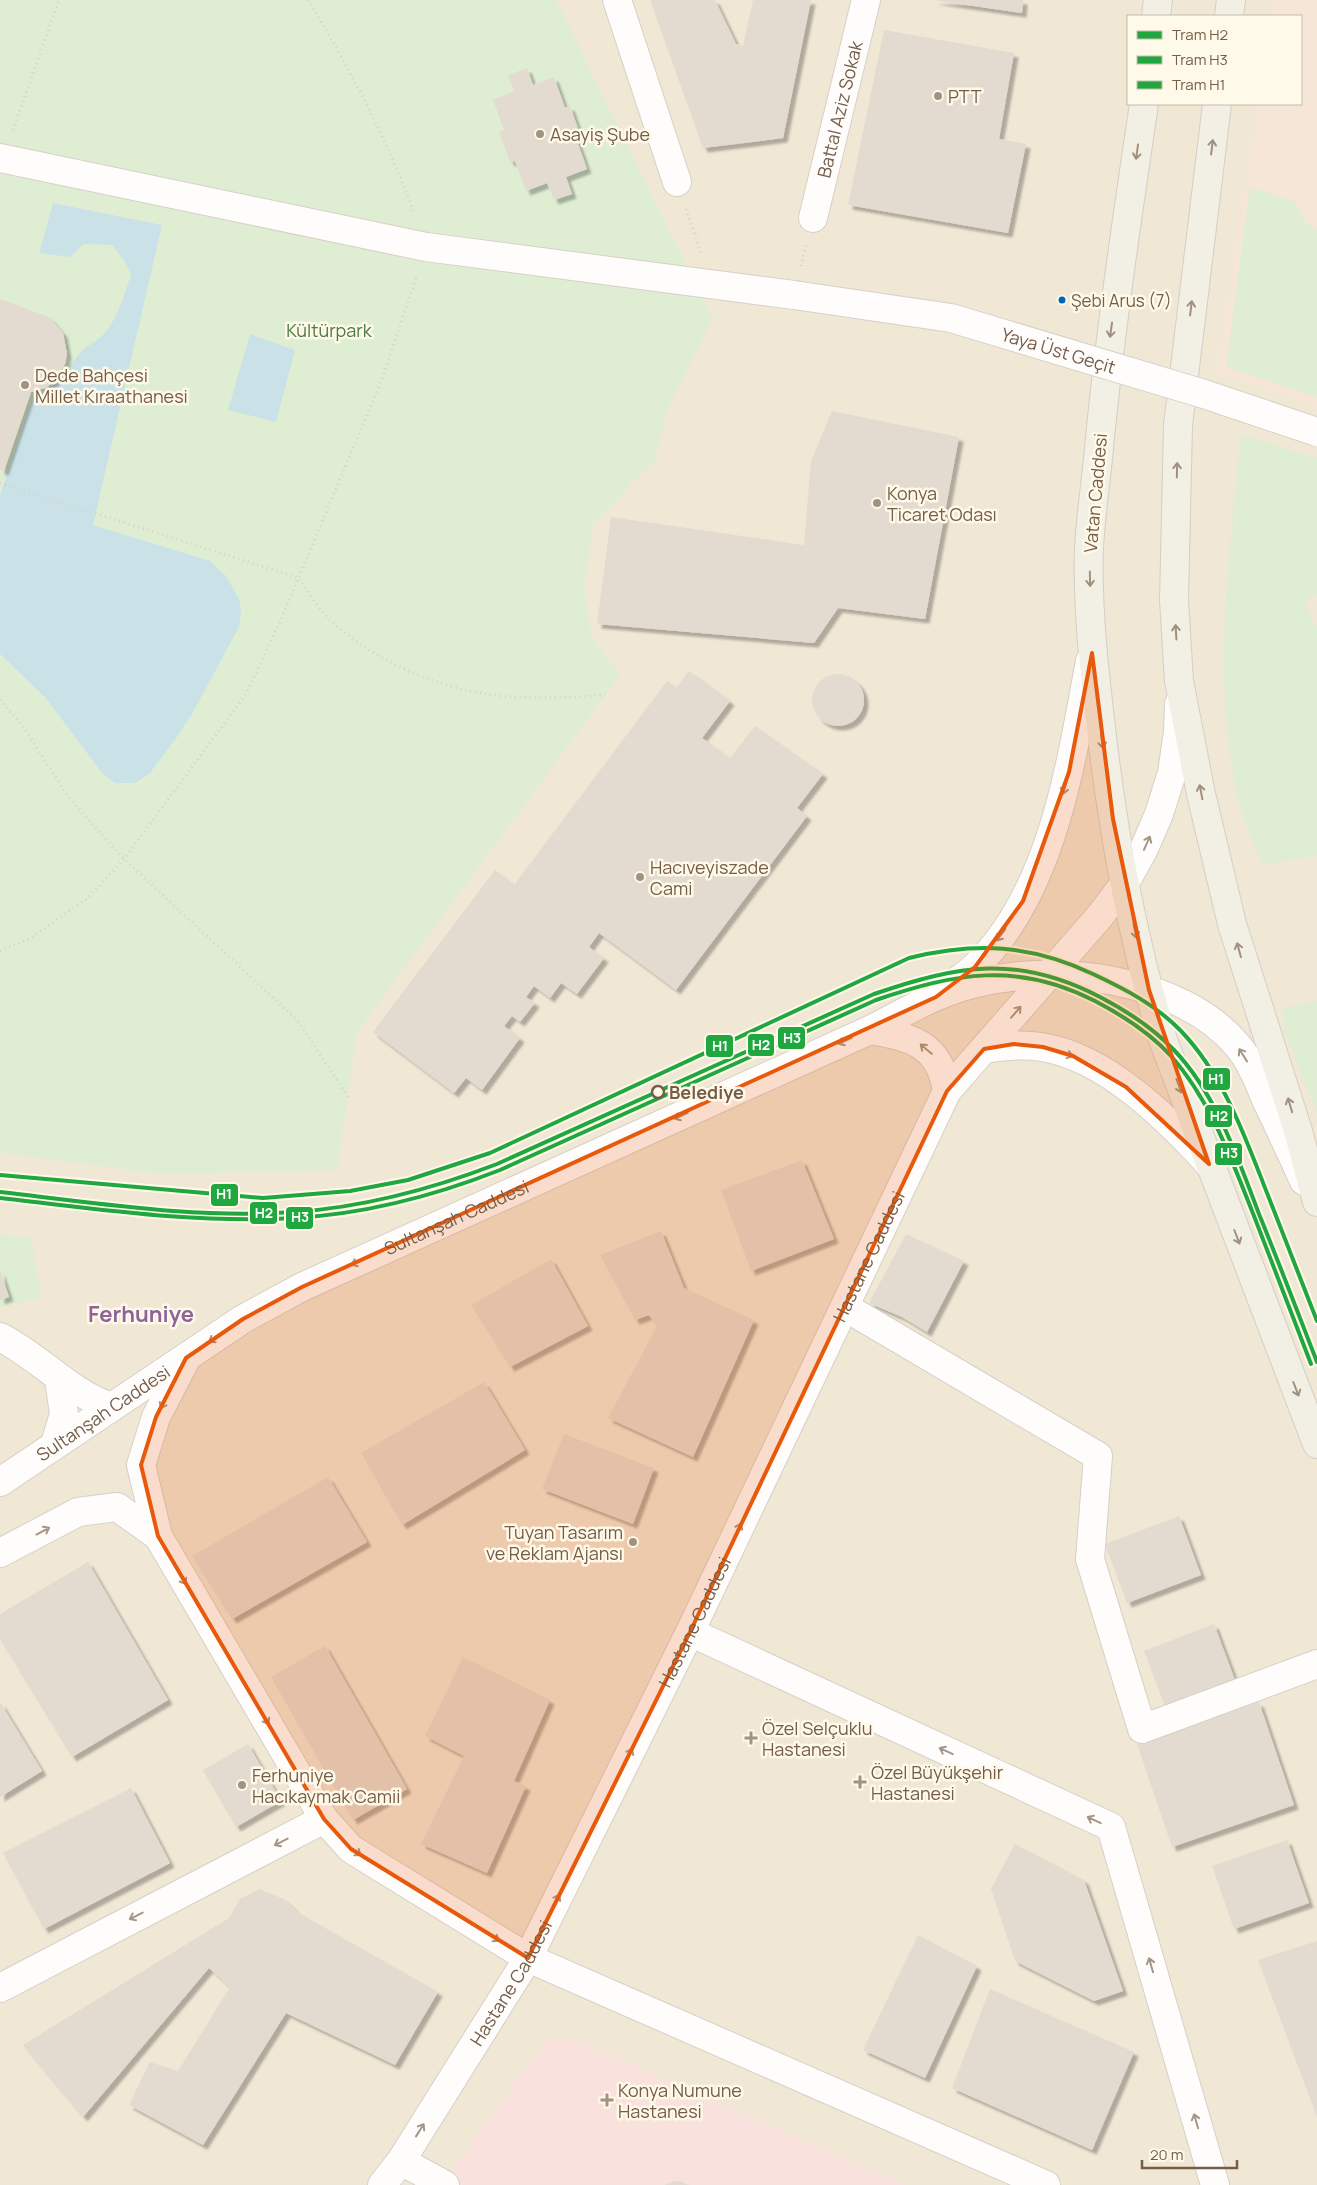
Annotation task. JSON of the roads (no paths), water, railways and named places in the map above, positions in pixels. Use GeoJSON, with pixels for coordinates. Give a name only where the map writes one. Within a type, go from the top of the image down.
{"type":"FeatureCollection","features":[{"type":"Feature","properties":{"kind":"main road"},"geometry":{"type":"LineString","coordinates":[[1156,15],[1158,0]]}},
{"type":"Feature","properties":{"kind":"main road"},"geometry":{"type":"LineString","coordinates":[[1229,15],[1231,0]]}},
{"type":"Feature","properties":{"kind":"main road","name":"Vatan Caddesi"},"geometry":{"type":"LineString","coordinates":[[1144,105],[1108,353],[1090,538],[1092,653],[1113,819],[1125,884],[1149,990],[1163,1040],[1317,1444]]}},
{"type":"Feature","properties":{"kind":"main road"},"geometry":{"type":"LineString","coordinates":[[1218,105],[1178,425],[1174,600],[1180,681],[1203,802],[1232,924],[1298,1131],[1317,1202]]}},
{"type":"Feature","properties":{"kind":"street"},"geometry":{"type":"LineString","coordinates":[[617,0],[677,182]]}},
{"type":"Feature","properties":{"kind":"street","name":"Battal Aziz Sokak"},"geometry":{"type":"LineString","coordinates":[[813,218],[866,0]]}},
{"type":"Feature","properties":{"kind":"street","name":"Yaya Üst Geçit"},"geometry":{"type":"LineString","coordinates":[[1,158],[426,247],[794,295],[951,318],[1204,394],[1317,432]]}},
{"type":"Feature","properties":{"kind":"street"},"geometry":{"type":"LineString","coordinates":[[936,997],[975,967],[1004,933],[1023,901],[1046,846],[1069,772],[1092,653]]}},
{"type":"Feature","properties":{"kind":"street","name":"Hastane Caddesi"},"geometry":{"type":"LineString","coordinates":[[382,2185],[401,2161],[528,1958],[690,1632],[947,1091],[1100,916],[1125,884],[1143,851],[1159,814],[1172,773],[1178,732],[1180,681]]}},
{"type":"Feature","properties":{"kind":"street"},"geometry":{"type":"LineString","coordinates":[[936,997],[975,983],[1049,974],[1107,981],[1149,990],[1200,1012],[1238,1046],[1254,1073],[1317,1210]]}},
{"type":"Feature","properties":{"kind":"street","name":"Sultanşah Caddesi"},"geometry":{"type":"LineString","coordinates":[[0,1482],[244,1319],[302,1287],[870,1030],[936,997]]}},
{"type":"Feature","properties":{"kind":"street"},"geometry":{"type":"LineString","coordinates":[[870,1030],[912,1040],[926,1048],[936,1059],[945,1074],[947,1091]]}},
{"type":"Feature","properties":{"kind":"street"},"geometry":{"type":"LineString","coordinates":[[984,1049],[1024,1045],[1043,1047],[1073,1056],[1126,1087],[1163,1117],[1209,1164]]}},
{"type":"Feature","properties":{"kind":"street"},"geometry":{"type":"LineString","coordinates":[[844,1308],[1098,1456],[1090,1559],[1142,1729],[1317,1664]]}},
{"type":"Feature","properties":{"kind":"street"},"geometry":{"type":"LineString","coordinates":[[0,1337],[59,1379],[97,1402],[112,1407]]}},
{"type":"Feature","properties":{"kind":"street"},"geometry":{"type":"LineString","coordinates":[[186,1358],[156,1417],[141,1465],[158,1536],[324,1819],[351,1849],[528,1958],[1046,2185]]}},
{"type":"Feature","properties":{"kind":"street"},"geometry":{"type":"LineString","coordinates":[[55,1444],[64,1414],[59,1379]]}},
{"type":"Feature","properties":{"kind":"street"},"geometry":{"type":"LineString","coordinates":[[0,1553],[78,1512],[117,1507],[158,1536]]}},
{"type":"Feature","properties":{"kind":"street"},"geometry":{"type":"LineString","coordinates":[[690,1632],[1111,1828],[1215,2185]]}},
{"type":"Feature","properties":{"kind":"street"},"geometry":{"type":"LineString","coordinates":[[0,1988],[324,1819]]}},
{"type":"Feature","properties":{"kind":"street"},"geometry":{"type":"LineString","coordinates":[[401,2161],[445,2185]]}},
{"type":"Feature","properties":{"kind":"water"},"geometry":{"type":"Polygon","coordinates":[[[53,203],[162,225],[93,525],[210,561],[226,576],[240,601],[239,627],[192,714],[150,773],[135,783],[115,783],[102,773],[45,697],[0,654],[0,495],[33,397],[54,383],[83,350],[107,331],[119,308],[131,275],[125,262],[112,245],[84,244],[70,257],[39,253],[53,203]]]}},
{"type":"Feature","properties":{"kind":"water"},"geometry":{"type":"Polygon","coordinates":[[[250,334],[295,350],[276,422],[228,410],[250,334]]]}},
{"type":"Feature","properties":{"kind":"tram line","name":"H1"},"geometry":{"type":"LineString","coordinates":[[0,1175],[263,1198],[350,1191],[408,1180],[490,1153],[909,958],[957,950],[1002,949],[1047,957],[1093,974],[1140,998],[1181,1031],[1210,1068],[1233,1110],[1317,1321]]}},
{"type":"Feature","properties":{"kind":"tram line","name":"H2"},"geometry":{"type":"LineString","coordinates":[[0,1192],[147,1209],[258,1214],[321,1210],[398,1196],[497,1164],[874,994],[934,976],[961,971],[1014,970],[1042,974],[1070,983],[1110,1002],[1157,1034],[1189,1067],[1214,1106],[1234,1149],[1317,1362]]}},
{"type":"Feature","properties":{"kind":"tram line","name":"H3"},"geometry":{"type":"LineString","coordinates":[[0,1198],[110,1211],[220,1219],[294,1218],[373,1208],[425,1196],[500,1170],[876,1000],[933,983],[959,978],[986,975],[1012,976],[1039,980],[1066,988],[1105,1006],[1125,1018],[1154,1040],[1171,1056],[1185,1074],[1198,1092],[1229,1153],[1311,1364]]}},
{"type":"Feature","properties":{"kind":"place","name":"PTT"},"geometry":{"type":"Point","coordinates":[938,96]}},
{"type":"Feature","properties":{"kind":"place","name":"Asayiş Şube"},"geometry":{"type":"Point","coordinates":[540,134]}},
{"type":"Feature","properties":{"kind":"place","name":"Şebi Arus (7)"},"geometry":{"type":"Point","coordinates":[1062,300]}},
{"type":"Feature","properties":{"kind":"place","name":"Dede Bahçesi Millet Kıraathanesi"},"geometry":{"type":"Point","coordinates":[25,385]}},
{"type":"Feature","properties":{"kind":"place","name":"Konya Ticaret Odası"},"geometry":{"type":"Point","coordinates":[877,503]}},
{"type":"Feature","properties":{"kind":"place","name":"Hacıveyiszade Cami"},"geometry":{"type":"Point","coordinates":[640,877]}},
{"type":"Feature","properties":{"kind":"place","name":"Belediye"},"geometry":{"type":"Point","coordinates":[658,1092]}},
{"type":"Feature","properties":{"kind":"place","name":"Tuyan Tasarım ve Reklam Ajansı"},"geometry":{"type":"Point","coordinates":[633,1542]}},
{"type":"Feature","properties":{"kind":"place","name":"Özel Selçuklu Hastanesi"},"geometry":{"type":"Point","coordinates":[751,1738]}},
{"type":"Feature","properties":{"kind":"place","name":"Özel Büyükşehir Hastanesi"},"geometry":{"type":"Point","coordinates":[860,1782]}},
{"type":"Feature","properties":{"kind":"place","name":"Ferhuniye Hacıkaymak Camii"},"geometry":{"type":"Point","coordinates":[242,1785]}},
{"type":"Feature","properties":{"kind":"place","name":"Konya Numune Hastanesi"},"geometry":{"type":"Point","coordinates":[607,2100]}},
{"type":"Feature","properties":{"kind":"district","name":"Ferhuniye"},"geometry":{"type":"Point","coordinates":[141,1314]}},
{"type":"Feature","properties":{"kind":"park label","name":"Kültürpark"},"geometry":{"type":"Point","coordinates":[329,330]}}]}
